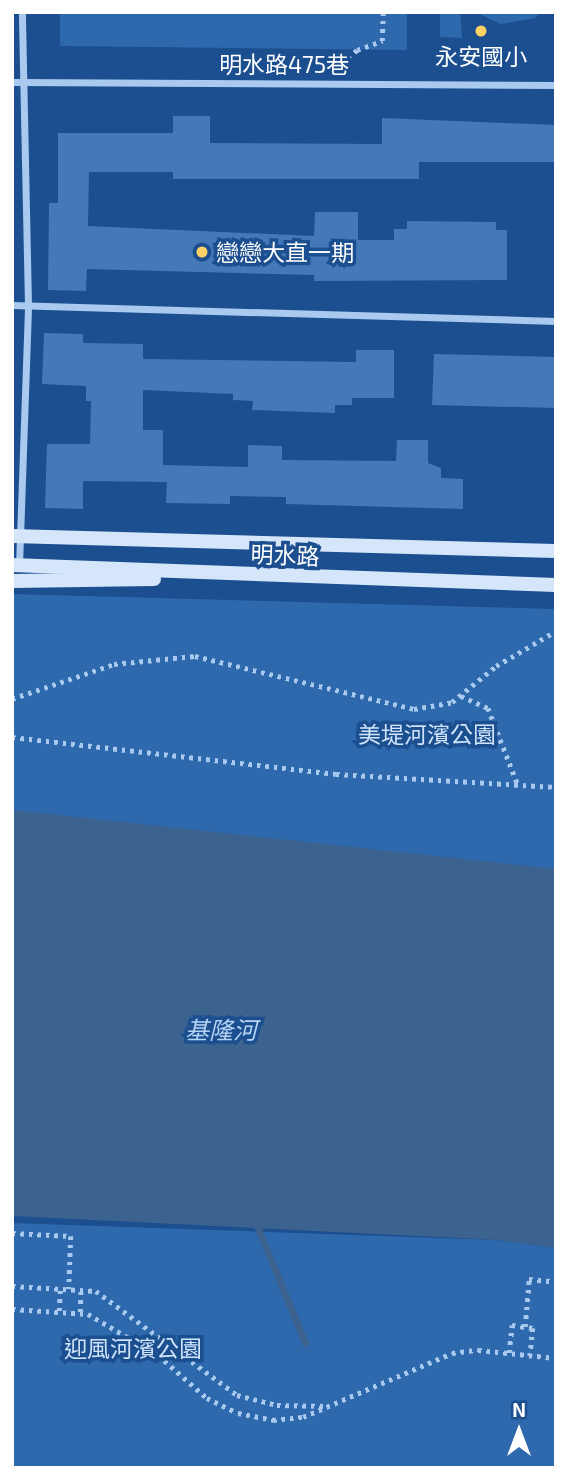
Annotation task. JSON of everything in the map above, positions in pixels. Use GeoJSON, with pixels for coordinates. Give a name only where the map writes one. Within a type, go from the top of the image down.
{"type":"FeatureCollection","features":[{"type":"Feature","properties":{"kind":"main road","name":"明水路"},"geometry":{"type":"LineString","coordinates":[[16,536],[556,551]]}},
{"type":"Feature","properties":{"kind":"main road","name":"明水路"},"geometry":{"type":"LineString","coordinates":[[16,566],[189,575],[556,585]]}},
{"type":"Feature","properties":{"kind":"main road"},"geometry":{"type":"LineString","coordinates":[[12,581],[113,583],[189,575]]}},
{"type":"Feature","properties":{"kind":"street"},"geometry":{"type":"LineString","coordinates":[[16,566],[28,305],[22,12]]}},
{"type":"Feature","properties":{"kind":"street","name":"明水路475巷"},"geometry":{"type":"LineString","coordinates":[[12,82],[556,85]]}},
{"type":"Feature","properties":{"kind":"street"},"geometry":{"type":"LineString","coordinates":[[12,305],[556,321]]}},
{"type":"Feature","properties":{"kind":"path"},"geometry":{"type":"LineString","coordinates":[[344,83],[341,63],[382,41],[383,12]]}},
{"type":"Feature","properties":{"kind":"path"},"geometry":{"type":"LineString","coordinates":[[12,699],[114,664],[195,656],[414,709],[461,696],[496,666],[556,631]]}},
{"type":"Feature","properties":{"kind":"path"},"geometry":{"type":"LineString","coordinates":[[461,696],[488,708],[518,785]]}},
{"type":"Feature","properties":{"kind":"path"},"geometry":{"type":"LineString","coordinates":[[12,737],[322,773],[556,787]]}},
{"type":"Feature","properties":{"kind":"path"},"geometry":{"type":"LineString","coordinates":[[12,1233],[71,1236],[69,1289]]}},
{"type":"Feature","properties":{"kind":"path"},"geometry":{"type":"LineString","coordinates":[[525,1327],[529,1279],[556,1282]]}},
{"type":"Feature","properties":{"kind":"path"},"geometry":{"type":"LineString","coordinates":[[12,1286],[81,1289],[108,1299],[237,1395],[277,1405],[328,1406]]}},
{"type":"Feature","properties":{"kind":"path"},"geometry":{"type":"LineString","coordinates":[[59,1311],[60,1289]]}},
{"type":"Feature","properties":{"kind":"path"},"geometry":{"type":"LineString","coordinates":[[80,1312],[81,1289]]}},
{"type":"Feature","properties":{"kind":"path"},"geometry":{"type":"LineString","coordinates":[[12,1308],[80,1312],[158,1355],[207,1398],[238,1413],[273,1420],[303,1417],[452,1353],[509,1353],[556,1358]]}},
{"type":"Feature","properties":{"kind":"path"},"geometry":{"type":"LineString","coordinates":[[509,1353],[512,1325],[533,1328],[530,1356]]}},
{"type":"Feature","properties":{"kind":"green space"},"geometry":{"type":"Polygon","coordinates":[[[60,12],[407,12],[407,50],[60,46],[60,12]]]}},
{"type":"Feature","properties":{"kind":"green space"},"geometry":{"type":"Polygon","coordinates":[[[440,12],[460,12],[462,38],[440,37],[440,12]]]}},
{"type":"Feature","properties":{"kind":"green space"},"geometry":{"type":"Polygon","coordinates":[[[475,12],[540,12],[535,18],[501,24],[475,12]]]}},
{"type":"Feature","properties":{"kind":"green space","name":"美堤河濱公園"},"geometry":{"type":"Polygon","coordinates":[[[12,594],[556,609],[556,876],[12,821],[12,594]]]}},
{"type":"Feature","properties":{"kind":"green space","name":"迎風河濱公園"},"geometry":{"type":"Polygon","coordinates":[[[12,1223],[497,1240],[556,1248],[556,1468],[12,1468],[12,1223]]]}},
{"type":"Feature","properties":{"kind":"water","name":"基隆河"},"geometry":{"type":"Polygon","coordinates":[[[12,810],[556,869],[556,1248],[497,1240],[12,1216],[12,810]]]}},
{"type":"Feature","properties":{"kind":"building"},"geometry":{"type":"Polygon","coordinates":[[[173,116],[210,116],[210,143],[382,144],[382,118],[556,125],[556,162],[419,162],[419,179],[173,179],[173,172],[89,172],[88,226],[314,236],[315,212],[358,212],[358,240],[394,240],[394,229],[407,229],[407,221],[496,222],[496,230],[507,230],[507,280],[314,281],[314,275],[87,269],[86,291],[48,290],[49,203],[58,203],[58,133],[173,133],[173,116]]]}},
{"type":"Feature","properties":{"kind":"building"},"geometry":{"type":"Polygon","coordinates":[[[44,333],[83,334],[83,343],[143,344],[143,359],[356,362],[356,350],[394,350],[394,398],[352,398],[352,405],[335,405],[335,413],[252,410],[253,401],[233,400],[233,394],[143,390],[143,430],[163,430],[163,465],[248,467],[248,445],[282,446],[282,460],[396,461],[397,440],[428,440],[428,463],[441,468],[441,478],[463,479],[463,509],[286,504],[286,497],[230,496],[230,504],[166,503],[167,482],[83,481],[83,509],[45,508],[47,444],[90,444],[91,401],[86,401],[86,386],[42,384],[44,333]]]}},
{"type":"Feature","properties":{"kind":"building"},"geometry":{"type":"Polygon","coordinates":[[[434,354],[556,357],[556,408],[432,405],[434,354]]]}},
{"type":"Feature","properties":{"kind":"waterway"},"geometry":{"type":"LineString","coordinates":[[255,1221],[305,1343]]}},
{"type":"Feature","properties":{"kind":"place","name":"永安國小"},"geometry":{"type":"Point","coordinates":[481,31]}},
{"type":"Feature","properties":{"kind":"place","name":"戀戀大直一期"},"geometry":{"type":"Point","coordinates":[202,252]}}]}
